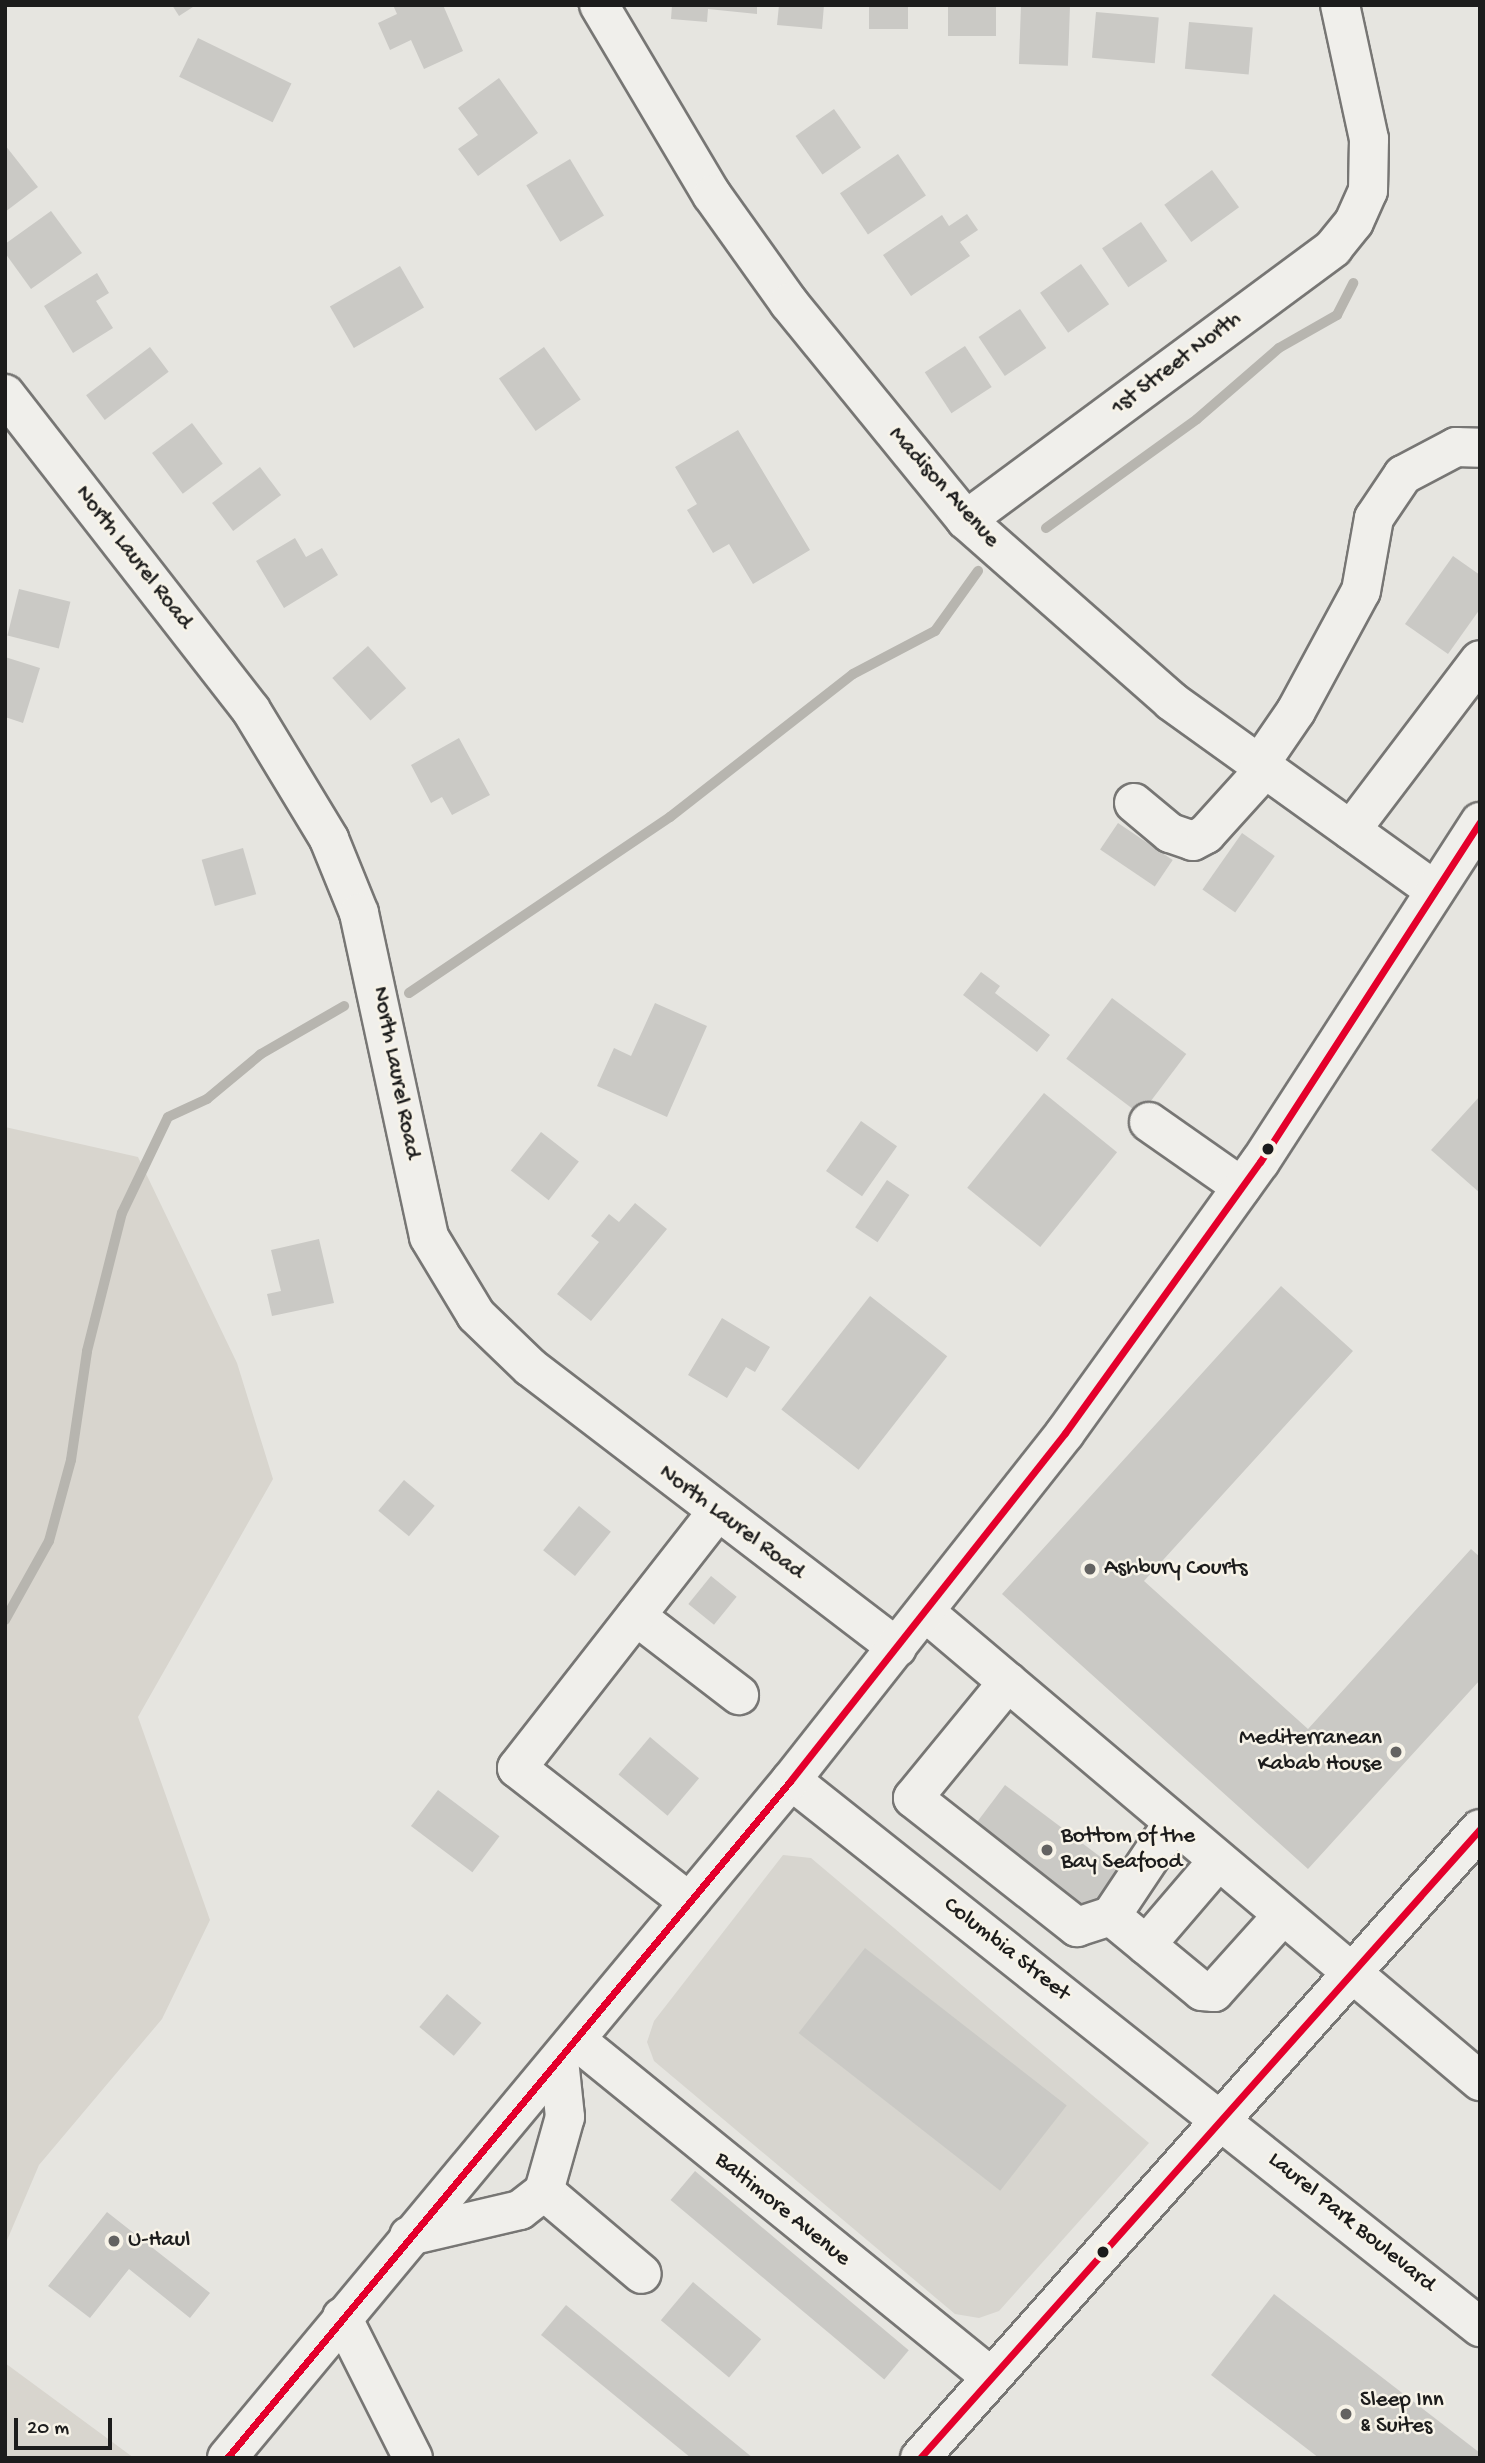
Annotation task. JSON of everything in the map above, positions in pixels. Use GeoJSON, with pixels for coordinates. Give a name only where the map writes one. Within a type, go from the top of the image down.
{"type":"FeatureCollection","features":[{"type":"Feature","properties":{"kind":"street","name":"Madison Avenue"},"geometry":{"type":"LineString","coordinates":[[599,5],[735,227],[789,303],[966,520],[1171,701],[1435,891]]}},
{"type":"Feature","properties":{"kind":"street","name":"1st Street North"},"geometry":{"type":"LineString","coordinates":[[966,520],[1333,248],[1368,191],[1369,139],[1340,5]]}},
{"type":"Feature","properties":{"kind":"street","name":"North Laurel Road"},"geometry":{"type":"LineString","coordinates":[[5,394],[251,710],[328,839],[359,913],[429,1237],[447,1273],[476,1315],[530,1367],[717,1513],[897,1648]]}},
{"type":"Feature","properties":{"kind":"street"},"geometry":{"type":"LineString","coordinates":[[1134,803],[1170,833],[1193,841],[1206,834],[1262,767],[1296,711],[1361,591],[1374,518],[1403,475],[1456,447],[1480,449]]}},
{"type":"Feature","properties":{"kind":"street"},"geometry":{"type":"LineString","coordinates":[[1351,830],[1475,677]]}},
{"type":"Feature","properties":{"kind":"street"},"geometry":{"type":"LineString","coordinates":[[227,2458],[790,1780],[1065,1433],[1242,1187],[1480,822]]}},
{"type":"Feature","properties":{"kind":"street"},"geometry":{"type":"LineString","coordinates":[[1149,1122],[1242,1187]]}},
{"type":"Feature","properties":{"kind":"street"},"geometry":{"type":"LineString","coordinates":[[689,1902],[517,1768],[717,1513]]}},
{"type":"Feature","properties":{"kind":"street"},"geometry":{"type":"LineString","coordinates":[[925,1612],[1480,2081]]}},
{"type":"Feature","properties":{"kind":"street"},"geometry":{"type":"LineString","coordinates":[[636,1616],[739,1695]]}},
{"type":"Feature","properties":{"kind":"street"},"geometry":{"type":"LineString","coordinates":[[1008,1682],[913,1798],[1077,1927],[1111,1916],[1173,1822]]}},
{"type":"Feature","properties":{"kind":"street","name":"Columbia Street"},"geometry":{"type":"LineString","coordinates":[[790,1780],[1222,2120]]}},
{"type":"Feature","properties":{"kind":"street"},"geometry":{"type":"LineString","coordinates":[[920,2458],[1480,1829]]}},
{"type":"Feature","properties":{"kind":"street"},"geometry":{"type":"LineString","coordinates":[[1146,1945],[1218,1861]]}},
{"type":"Feature","properties":{"kind":"street"},"geometry":{"type":"LineString","coordinates":[[1111,1916],[1202,1991],[1214,1992],[1283,1915]]}},
{"type":"Feature","properties":{"kind":"street"},"geometry":{"type":"LineString","coordinates":[[409,2236],[520,2210],[544,2191],[565,2117],[567,2050]]}},
{"type":"Feature","properties":{"kind":"street","name":"Baltimore Avenue"},"geometry":{"type":"LineString","coordinates":[[567,2050],[992,2377]]}},
{"type":"Feature","properties":{"kind":"street","name":"Laurel Park Boulevard"},"geometry":{"type":"LineString","coordinates":[[1222,2120],[1480,2327]]}},
{"type":"Feature","properties":{"kind":"street"},"geometry":{"type":"LineString","coordinates":[[544,2191],[642,2274]]}},
{"type":"Feature","properties":{"kind":"street"},"geometry":{"type":"LineString","coordinates":[[342,2317],[413,2458]]}},
{"type":"Feature","properties":{"kind":"shaded area"},"geometry":{"type":"Polygon","coordinates":[[[5,1127],[138,1157],[237,1363],[273,1479],[138,1717],[210,1920],[162,2019],[39,2165],[5,2245],[5,1127]]]}},
{"type":"Feature","properties":{"kind":"shaded area"},"geometry":{"type":"Polygon","coordinates":[[[783,1855],[811,1858],[1149,2143],[999,2311],[979,2318],[955,2314],[654,2061],[647,2042],[654,2021],[783,1855]]]}},
{"type":"Feature","properties":{"kind":"shaded area"},"geometry":{"type":"Polygon","coordinates":[[[5,2363],[134,2458],[5,2458],[5,2363]]]}},
{"type":"Feature","properties":{"kind":"building"},"geometry":{"type":"Polygon","coordinates":[[[172,5],[196,5],[179,16],[172,5]]]}},
{"type":"Feature","properties":{"kind":"building"},"geometry":{"type":"Polygon","coordinates":[[[393,5],[443,5],[463,51],[424,69],[411,40],[390,50],[378,23],[397,14],[393,5]]]}},
{"type":"Feature","properties":{"kind":"building"},"geometry":{"type":"Polygon","coordinates":[[[672,5],[757,5],[757,14],[708,9],[707,22],[671,19],[672,5]]]}},
{"type":"Feature","properties":{"kind":"building"},"geometry":{"type":"Polygon","coordinates":[[[779,5],[824,5],[822,29],[777,25],[779,5]]]}},
{"type":"Feature","properties":{"kind":"building"},"geometry":{"type":"Polygon","coordinates":[[[869,5],[908,5],[908,29],[869,29],[869,5]]]}},
{"type":"Feature","properties":{"kind":"building"},"geometry":{"type":"Polygon","coordinates":[[[948,5],[996,5],[996,36],[948,36],[948,5]]]}},
{"type":"Feature","properties":{"kind":"building"},"geometry":{"type":"Polygon","coordinates":[[[1021,5],[1070,7],[1068,66],[1019,64],[1021,5]]]}},
{"type":"Feature","properties":{"kind":"building"},"geometry":{"type":"Polygon","coordinates":[[[1096,12],[1159,17],[1155,63],[1092,58],[1096,12]]]}},
{"type":"Feature","properties":{"kind":"building"},"geometry":{"type":"Polygon","coordinates":[[[1189,22],[1253,28],[1249,74],[1185,69],[1189,22]]]}},
{"type":"Feature","properties":{"kind":"building"},"geometry":{"type":"Polygon","coordinates":[[[198,38],[291,84],[273,122],[179,77],[198,38]]]}},
{"type":"Feature","properties":{"kind":"building"},"geometry":{"type":"Polygon","coordinates":[[[499,78],[538,133],[478,176],[458,149],[478,135],[458,108],[499,78]]]}},
{"type":"Feature","properties":{"kind":"building"},"geometry":{"type":"Polygon","coordinates":[[[834,109],[861,148],[822,174],[795,136],[834,109]]]}},
{"type":"Feature","properties":{"kind":"building"},"geometry":{"type":"Polygon","coordinates":[[[5,145],[38,187],[5,212],[5,145]]]}},
{"type":"Feature","properties":{"kind":"building"},"geometry":{"type":"Polygon","coordinates":[[[898,154],[926,195],[868,235],[840,193],[898,154]]]}},
{"type":"Feature","properties":{"kind":"building"},"geometry":{"type":"Polygon","coordinates":[[[570,159],[604,216],[560,242],[526,185],[570,159]]]}},
{"type":"Feature","properties":{"kind":"building"},"geometry":{"type":"Polygon","coordinates":[[[1212,170],[1239,207],[1191,242],[1164,205],[1212,170]]]}},
{"type":"Feature","properties":{"kind":"building"},"geometry":{"type":"Polygon","coordinates":[[[51,211],[82,253],[31,289],[5,253],[5,244],[51,211]]]}},
{"type":"Feature","properties":{"kind":"building"},"geometry":{"type":"Polygon","coordinates":[[[967,214],[978,230],[960,242],[970,256],[911,296],[883,255],[942,215],[949,226],[967,214]]]}},
{"type":"Feature","properties":{"kind":"building"},"geometry":{"type":"Polygon","coordinates":[[[1141,222],[1167,261],[1128,287],[1102,248],[1141,222]]]}},
{"type":"Feature","properties":{"kind":"building"},"geometry":{"type":"Polygon","coordinates":[[[1081,264],[1109,304],[1068,333],[1040,293],[1081,264]]]}},
{"type":"Feature","properties":{"kind":"building"},"geometry":{"type":"Polygon","coordinates":[[[400,266],[424,308],[354,348],[330,306],[400,266]]]}},
{"type":"Feature","properties":{"kind":"building"},"geometry":{"type":"Polygon","coordinates":[[[97,273],[109,293],[96,301],[113,328],[73,353],[44,306],[97,273]]]}},
{"type":"Feature","properties":{"kind":"building"},"geometry":{"type":"Polygon","coordinates":[[[1020,309],[1046,348],[1005,376],[979,337],[1020,309]]]}},
{"type":"Feature","properties":{"kind":"building"},"geometry":{"type":"Polygon","coordinates":[[[965,346],[992,387],[951,413],[925,372],[965,346]]]}},
{"type":"Feature","properties":{"kind":"building"},"geometry":{"type":"Polygon","coordinates":[[[150,347],[169,372],[105,420],[86,395],[150,347]]]}},
{"type":"Feature","properties":{"kind":"building"},"geometry":{"type":"Polygon","coordinates":[[[544,347],[581,399],[536,431],[499,379],[544,347]]]}},
{"type":"Feature","properties":{"kind":"building"},"geometry":{"type":"Polygon","coordinates":[[[192,423],[223,464],[183,494],[152,453],[192,423]]]}},
{"type":"Feature","properties":{"kind":"building"},"geometry":{"type":"Polygon","coordinates":[[[738,430],[810,550],[753,584],[729,544],[713,553],[687,510],[697,504],[675,467],[738,430]]]}},
{"type":"Feature","properties":{"kind":"building"},"geometry":{"type":"Polygon","coordinates":[[[260,467],[281,495],[233,531],[212,503],[260,467]]]}},
{"type":"Feature","properties":{"kind":"building"},"geometry":{"type":"Polygon","coordinates":[[[295,538],[306,557],[322,548],[338,575],[284,608],[256,561],[295,538]]]}},
{"type":"Feature","properties":{"kind":"building"},"geometry":{"type":"Polygon","coordinates":[[[1453,556],[1480,575],[1480,609],[1448,654],[1405,624],[1453,556]]]}},
{"type":"Feature","properties":{"kind":"building"},"geometry":{"type":"Polygon","coordinates":[[[19,589],[70,602],[59,648],[7,636],[19,589]]]}},
{"type":"Feature","properties":{"kind":"building"},"geometry":{"type":"Polygon","coordinates":[[[368,646],[406,688],[370,720],[332,678],[368,646]]]}},
{"type":"Feature","properties":{"kind":"building"},"geometry":{"type":"Polygon","coordinates":[[[5,657],[40,668],[23,723],[5,717],[5,657]]]}},
{"type":"Feature","properties":{"kind":"building"},"geometry":{"type":"Polygon","coordinates":[[[459,738],[490,795],[452,815],[442,797],[431,803],[411,765],[459,738]]]}},
{"type":"Feature","properties":{"kind":"building"},"geometry":{"type":"Polygon","coordinates":[[[1118,823],[1173,860],[1155,886],[1100,850],[1118,823]]]}},
{"type":"Feature","properties":{"kind":"building"},"geometry":{"type":"Polygon","coordinates":[[[1242,833],[1275,856],[1235,912],[1202,890],[1242,833]]]}},
{"type":"Feature","properties":{"kind":"building"},"geometry":{"type":"Polygon","coordinates":[[[243,848],[256,894],[215,906],[202,860],[243,848]]]}},
{"type":"Feature","properties":{"kind":"building"},"geometry":{"type":"Polygon","coordinates":[[[981,972],[1000,986],[995,993],[1050,1035],[1037,1052],[963,995],[981,972]]]}},
{"type":"Feature","properties":{"kind":"building"},"geometry":{"type":"Polygon","coordinates":[[[1112,998],[1186,1054],[1141,1115],[1066,1059],[1112,998]]]}},
{"type":"Feature","properties":{"kind":"building"},"geometry":{"type":"Polygon","coordinates":[[[655,1003],[707,1026],[667,1117],[597,1086],[614,1048],[631,1056],[655,1003]]]}},
{"type":"Feature","properties":{"kind":"building"},"geometry":{"type":"Polygon","coordinates":[[[1044,1093],[1117,1152],[1040,1247],[967,1188],[1044,1093]]]}},
{"type":"Feature","properties":{"kind":"building"},"geometry":{"type":"Polygon","coordinates":[[[1480,1096],[1480,1193],[1431,1150],[1480,1096]]]}},
{"type":"Feature","properties":{"kind":"building"},"geometry":{"type":"Polygon","coordinates":[[[861,1121],[897,1146],[862,1196],[826,1171],[861,1121]]]}},
{"type":"Feature","properties":{"kind":"building"},"geometry":{"type":"Polygon","coordinates":[[[541,1132],[579,1162],[549,1200],[511,1171],[541,1132]]]}},
{"type":"Feature","properties":{"kind":"building"},"geometry":{"type":"Polygon","coordinates":[[[887,1180],[909,1195],[878,1242],[855,1227],[887,1180]]]}},
{"type":"Feature","properties":{"kind":"building"},"geometry":{"type":"Polygon","coordinates":[[[635,1203],[667,1229],[591,1321],[557,1294],[599,1242],[591,1236],[609,1214],[619,1222],[635,1203]]]}},
{"type":"Feature","properties":{"kind":"building"},"geometry":{"type":"Polygon","coordinates":[[[319,1239],[334,1303],[272,1316],[267,1294],[281,1291],[271,1250],[319,1239]]]}},
{"type":"Feature","properties":{"kind":"building","name":"Ashbury Courts"},"geometry":{"type":"Polygon","coordinates":[[[1281,1286],[1353,1351],[1144,1581],[1308,1729],[1471,1549],[1480,1557],[1480,1680],[1308,1869],[1002,1594],[1281,1286]]]}},
{"type":"Feature","properties":{"kind":"building"},"geometry":{"type":"Polygon","coordinates":[[[870,1296],[947,1356],[859,1470],[781,1409],[870,1296]]]}},
{"type":"Feature","properties":{"kind":"building"},"geometry":{"type":"Polygon","coordinates":[[[722,1318],[770,1347],[755,1372],[746,1367],[727,1398],[688,1375],[722,1318]]]}},
{"type":"Feature","properties":{"kind":"building"},"geometry":{"type":"Polygon","coordinates":[[[404,1480],[435,1506],[409,1536],[378,1511],[404,1480]]]}},
{"type":"Feature","properties":{"kind":"building"},"geometry":{"type":"Polygon","coordinates":[[[579,1506],[611,1532],[575,1576],[543,1550],[579,1506]]]}},
{"type":"Feature","properties":{"kind":"building"},"geometry":{"type":"Polygon","coordinates":[[[711,1576],[737,1597],[714,1625],[688,1604],[711,1576]]]}},
{"type":"Feature","properties":{"kind":"building"},"geometry":{"type":"Polygon","coordinates":[[[650,1737],[699,1778],[668,1816],[619,1775],[650,1737]]]}},
{"type":"Feature","properties":{"kind":"building","name":"Bottom of the Bay Seafood"},"geometry":{"type":"Polygon","coordinates":[[[1005,1785],[1121,1872],[1089,1915],[973,1827],[1005,1785]]]}},
{"type":"Feature","properties":{"kind":"building"},"geometry":{"type":"Polygon","coordinates":[[[438,1790],[499,1836],[472,1872],[411,1826],[438,1790]]]}},
{"type":"Feature","properties":{"kind":"building"},"geometry":{"type":"Polygon","coordinates":[[[865,1948],[1067,2106],[1000,2191],[799,2033],[865,1948]]]}},
{"type":"Feature","properties":{"kind":"building"},"geometry":{"type":"Polygon","coordinates":[[[447,1994],[481,2023],[454,2056],[419,2027],[447,1994]]]}},
{"type":"Feature","properties":{"kind":"building"},"geometry":{"type":"Polygon","coordinates":[[[695,2171],[909,2350],[884,2379],[671,2200],[695,2171]]]}},
{"type":"Feature","properties":{"kind":"building","name":"U-Haul"},"geometry":{"type":"Polygon","coordinates":[[[107,2212],[210,2293],[190,2318],[129,2269],[90,2318],[48,2286],[107,2212]]]}},
{"type":"Feature","properties":{"kind":"building"},"geometry":{"type":"Polygon","coordinates":[[[693,2282],[761,2339],[729,2378],[661,2320],[693,2282]]]}},
{"type":"Feature","properties":{"kind":"building","name":"Sleep Inn & Suites"},"geometry":{"type":"Polygon","coordinates":[[[1274,2294],[1480,2453],[1480,2458],[1319,2458],[1211,2375],[1274,2294]]]}},
{"type":"Feature","properties":{"kind":"building"},"geometry":{"type":"Polygon","coordinates":[[[566,2305],[753,2458],[691,2458],[541,2335],[566,2305]]]}},
{"type":"Feature","properties":{"kind":"waterway"},"geometry":{"type":"LineString","coordinates":[[1046,528],[1197,419],[1279,348],[1337,315],[1353,283]]}},
{"type":"Feature","properties":{"kind":"waterway"},"geometry":{"type":"LineString","coordinates":[[409,993],[670,817],[853,674],[935,631],[978,571]]}},
{"type":"Feature","properties":{"kind":"waterway"},"geometry":{"type":"LineString","coordinates":[[5,1620],[49,1541],[71,1460],[87,1351],[122,1213],[168,1117],[207,1099],[261,1054],[344,1006]]}},
{"type":"Feature","properties":{"kind":"transit line"},"geometry":{"type":"LineString","coordinates":[[227,2458],[791,1780],[1065,1433],[1260,1162],[1480,822]]}},
{"type":"Feature","properties":{"kind":"transit line"},"geometry":{"type":"LineString","coordinates":[[920,2458],[1480,1829]]}},
{"type":"Feature","properties":{"kind":"place","name":"Ashbury Courts"},"geometry":{"type":"Point","coordinates":[1090,1569]}},
{"type":"Feature","properties":{"kind":"place","name":"Mediterranean Kabab House"},"geometry":{"type":"Point","coordinates":[1396,1752]}},
{"type":"Feature","properties":{"kind":"place","name":"Bottom of the Bay Seafood"},"geometry":{"type":"Point","coordinates":[1047,1850]}},
{"type":"Feature","properties":{"kind":"place","name":"U-Haul"},"geometry":{"type":"Point","coordinates":[114,2241]}},
{"type":"Feature","properties":{"kind":"place","name":"Sleep Inn & Suites"},"geometry":{"type":"Point","coordinates":[1346,2414]}}]}
